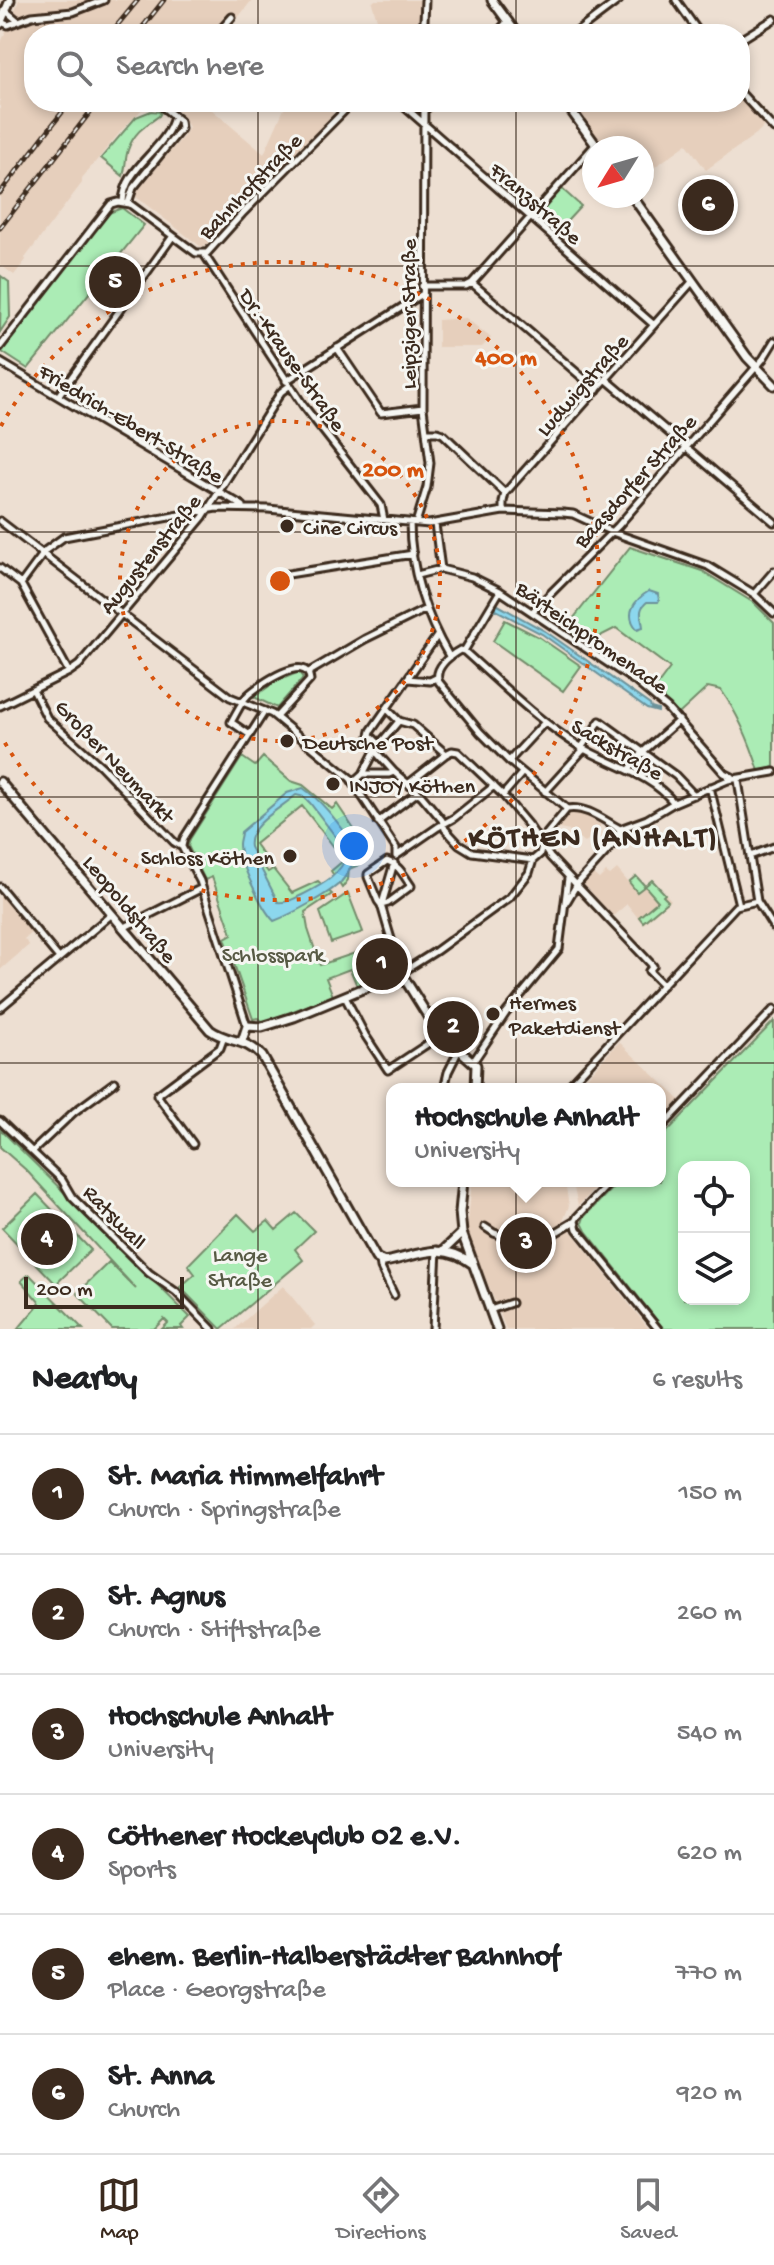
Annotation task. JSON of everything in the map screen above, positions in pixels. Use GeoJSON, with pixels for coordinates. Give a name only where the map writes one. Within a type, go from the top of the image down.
{"type":"FeatureCollection","features":[{"type":"Feature","properties":{"kind":"main road"},"geometry":{"type":"LineString","coordinates":[[0,23],[10,0]]}},
{"type":"Feature","properties":{"kind":"main road"},"geometry":{"type":"LineString","coordinates":[[492,0],[510,24]]}},
{"type":"Feature","properties":{"kind":"main road"},"geometry":{"type":"LineString","coordinates":[[572,112],[589,136]]}},
{"type":"Feature","properties":{"kind":"main road"},"geometry":{"type":"LineString","coordinates":[[640,208],[756,367],[774,385]]}},
{"type":"Feature","properties":{"kind":"main road","name":"Leopoldstraße"},"geometry":{"type":"LineString","coordinates":[[0,782],[210,1030],[243,1042]]}},
{"type":"Feature","properties":{"kind":"main road"},"geometry":{"type":"LineString","coordinates":[[473,1264],[461,1256],[440,1250],[380,1261],[375,1257],[266,1062],[254,1048],[243,1042],[247,1026],[268,1025],[401,973],[432,1024],[473,1062],[475,1083]]}},
{"type":"Feature","properties":{"kind":"main road"},"geometry":{"type":"LineString","coordinates":[[462,1187],[462,1233],[497,1329]]}},
{"type":"Feature","properties":{"kind":"main road"},"geometry":{"type":"LineString","coordinates":[[440,1250],[462,1233]]}},
{"type":"Feature","properties":{"kind":"street"},"geometry":{"type":"LineString","coordinates":[[0,23],[8,25],[32,16],[73,12],[104,0]]}},
{"type":"Feature","properties":{"kind":"street"},"geometry":{"type":"LineString","coordinates":[[423,24],[425,0]]}},
{"type":"Feature","properties":{"kind":"street"},"geometry":{"type":"LineString","coordinates":[[587,24],[619,0]]}},
{"type":"Feature","properties":{"kind":"street"},"geometry":{"type":"LineString","coordinates":[[676,0],[693,24]]}},
{"type":"Feature","properties":{"kind":"street"},"geometry":{"type":"LineString","coordinates":[[6,11],[18,21]]}},
{"type":"Feature","properties":{"kind":"street"},"geometry":{"type":"LineString","coordinates":[[226,24],[232,17]]}},
{"type":"Feature","properties":{"kind":"street"},"geometry":{"type":"LineString","coordinates":[[750,34],[774,19]]}},
{"type":"Feature","properties":{"kind":"street"},"geometry":{"type":"LineString","coordinates":[[505,24],[508,21]]}},
{"type":"Feature","properties":{"kind":"street"},"geometry":{"type":"LineString","coordinates":[[750,103],[774,129]]}},
{"type":"Feature","properties":{"kind":"street"},"geometry":{"type":"LineString","coordinates":[[0,347],[108,207],[125,203],[133,188],[181,129],[181,123],[169,112]]}},
{"type":"Feature","properties":{"kind":"street","name":"Bahnhofstraße"},"geometry":{"type":"LineString","coordinates":[[125,203],[196,253],[204,254],[343,112]]}},
{"type":"Feature","properties":{"kind":"street","name":"Franzstraße"},"geometry":{"type":"LineString","coordinates":[[410,112],[654,325]]}},
{"type":"Feature","properties":{"kind":"street","name":"Leipziger Straße"},"geometry":{"type":"LineString","coordinates":[[424,112],[423,408],[429,476],[410,532],[426,609],[449,656]]}},
{"type":"Feature","properties":{"kind":"street"},"geometry":{"type":"LineString","coordinates":[[422,286],[466,286],[472,283],[582,161]]}},
{"type":"Feature","properties":{"kind":"street"},"geometry":{"type":"LineString","coordinates":[[58,396],[173,236]]}},
{"type":"Feature","properties":{"kind":"street","name":"Dr.-Krause-Straße"},"geometry":{"type":"LineString","coordinates":[[204,254],[288,383],[381,505],[384,520]]}},
{"type":"Feature","properties":{"kind":"street","name":"Ludwigstraße"},"geometry":{"type":"LineString","coordinates":[[505,493],[692,282]]}},
{"type":"Feature","properties":{"kind":"street"},"geometry":{"type":"LineString","coordinates":[[472,283],[597,390]]}},
{"type":"Feature","properties":{"kind":"street","name":"Augustenstraße"},"geometry":{"type":"LineString","coordinates":[[0,706],[79,665],[207,509],[288,383],[422,294]]}},
{"type":"Feature","properties":{"kind":"street","name":"Baasdorfer Straße"},"geometry":{"type":"LineString","coordinates":[[533,611],[612,532],[770,351],[774,341]]}},
{"type":"Feature","properties":{"kind":"street"},"geometry":{"type":"LineString","coordinates":[[337,348],[381,413],[423,408]]}},
{"type":"Feature","properties":{"kind":"street","name":"Friedrich-Ebert-Straße"},"geometry":{"type":"LineString","coordinates":[[0,362],[248,508]]}},
{"type":"Feature","properties":{"kind":"street"},"geometry":{"type":"LineString","coordinates":[[607,380],[774,522]]}},
{"type":"Feature","properties":{"kind":"street"},"geometry":{"type":"LineString","coordinates":[[426,432],[443,434],[505,493],[503,511]]}},
{"type":"Feature","properties":{"kind":"street"},"geometry":{"type":"LineString","coordinates":[[21,584],[43,554],[68,535],[207,509],[248,508],[435,524],[503,511],[573,514],[612,532],[699,562],[754,594],[774,613]]}},
{"type":"Feature","properties":{"kind":"street"},"geometry":{"type":"LineString","coordinates":[[0,521],[230,697],[276,717],[354,782],[396,848],[381,905]]}},
{"type":"Feature","properties":{"kind":"street"},"geometry":{"type":"LineString","coordinates":[[417,575],[441,569],[435,524]]}},
{"type":"Feature","properties":{"kind":"street"},"geometry":{"type":"LineString","coordinates":[[276,576],[413,554]]}},
{"type":"Feature","properties":{"kind":"street"},"geometry":{"type":"LineString","coordinates":[[0,568],[21,584],[69,672]]}},
{"type":"Feature","properties":{"kind":"street","name":"Bärteichpromenade"},"geometry":{"type":"LineString","coordinates":[[441,569],[459,572],[500,591],[649,692],[679,720],[724,773],[738,780]]}},
{"type":"Feature","properties":{"kind":"street"},"geometry":{"type":"LineString","coordinates":[[754,594],[774,571]]}},
{"type":"Feature","properties":{"kind":"street"},"geometry":{"type":"LineString","coordinates":[[436,679],[449,656],[464,651],[500,591]]}},
{"type":"Feature","properties":{"kind":"street"},"geometry":{"type":"LineString","coordinates":[[309,672],[426,609]]}},
{"type":"Feature","properties":{"kind":"street"},"geometry":{"type":"LineString","coordinates":[[379,744],[370,733],[437,636]]}},
{"type":"Feature","properties":{"kind":"street","name":"Sackstraße"},"geometry":{"type":"LineString","coordinates":[[464,651],[545,722],[582,748],[629,770],[666,794],[674,803]]}},
{"type":"Feature","properties":{"kind":"street"},"geometry":{"type":"LineString","coordinates":[[250,735],[231,722],[246,697],[298,667],[305,668],[310,676],[308,683],[276,717]]}},
{"type":"Feature","properties":{"kind":"street"},"geometry":{"type":"LineString","coordinates":[[407,679],[436,679]]}},
{"type":"Feature","properties":{"kind":"street"},"geometry":{"type":"LineString","coordinates":[[436,679],[480,732],[545,792],[567,809],[578,808],[620,829],[728,780],[774,772]]}},
{"type":"Feature","properties":{"kind":"street","name":"Großer Neumarkt"},"geometry":{"type":"LineString","coordinates":[[33,690],[47,718],[101,766],[182,847]]}},
{"type":"Feature","properties":{"kind":"street"},"geometry":{"type":"LineString","coordinates":[[387,709],[399,721],[413,725],[446,754]]}},
{"type":"Feature","properties":{"kind":"street"},"geometry":{"type":"LineString","coordinates":[[247,1026],[202,888],[182,847],[184,838],[265,711]]}},
{"type":"Feature","properties":{"kind":"street"},"geometry":{"type":"LineString","coordinates":[[629,770],[644,751],[679,720]]}},
{"type":"Feature","properties":{"kind":"street"},"geometry":{"type":"LineString","coordinates":[[354,782],[363,774],[379,744],[399,721]]}},
{"type":"Feature","properties":{"kind":"street"},"geometry":{"type":"LineString","coordinates":[[545,792],[600,721],[676,776],[694,795]]}},
{"type":"Feature","properties":{"kind":"street"},"geometry":{"type":"LineString","coordinates":[[509,761],[545,722]]}},
{"type":"Feature","properties":{"kind":"street"},"geometry":{"type":"LineString","coordinates":[[375,751],[418,792],[455,841],[472,852],[533,860]]}},
{"type":"Feature","properties":{"kind":"street"},"geometry":{"type":"LineString","coordinates":[[408,784],[446,754],[458,752],[503,795],[568,877],[653,966],[649,971],[663,985]]}},
{"type":"Feature","properties":{"kind":"street"},"geometry":{"type":"LineString","coordinates":[[363,774],[394,772]]}},
{"type":"Feature","properties":{"kind":"street"},"geometry":{"type":"LineString","coordinates":[[503,795],[522,773]]}},
{"type":"Feature","properties":{"kind":"street"},"geometry":{"type":"LineString","coordinates":[[738,780],[757,901],[774,928]]}},
{"type":"Feature","properties":{"kind":"street"},"geometry":{"type":"LineString","coordinates":[[396,856],[468,808],[494,786]]}},
{"type":"Feature","properties":{"kind":"street"},"geometry":{"type":"LineString","coordinates":[[710,787],[739,905]]}},
{"type":"Feature","properties":{"kind":"street"},"geometry":{"type":"LineString","coordinates":[[378,822],[418,792]]}},
{"type":"Feature","properties":{"kind":"street"},"geometry":{"type":"LineString","coordinates":[[381,905],[411,886],[394,864],[387,861],[368,874],[381,905],[401,973],[500,906],[532,867],[533,860],[540,854],[544,837],[567,809]]}},
{"type":"Feature","properties":{"kind":"street"},"geometry":{"type":"LineString","coordinates":[[566,902],[577,884],[617,840],[620,829]]}},
{"type":"Feature","properties":{"kind":"street"},"geometry":{"type":"LineString","coordinates":[[750,856],[774,847]]}},
{"type":"Feature","properties":{"kind":"street"},"geometry":{"type":"LineString","coordinates":[[473,1062],[506,1013],[559,949],[568,877]]}},
{"type":"Feature","properties":{"kind":"street"},"geometry":{"type":"LineString","coordinates":[[0,887],[59,958]]}},
{"type":"Feature","properties":{"kind":"street"},"geometry":{"type":"LineString","coordinates":[[123,928],[202,888]]}},
{"type":"Feature","properties":{"kind":"street"},"geometry":{"type":"LineString","coordinates":[[572,1083],[739,905],[757,901]]}},
{"type":"Feature","properties":{"kind":"street"},"geometry":{"type":"LineString","coordinates":[[0,1008],[112,914]]}},
{"type":"Feature","properties":{"kind":"street"},"geometry":{"type":"LineString","coordinates":[[345,997],[388,1070],[441,1035]]}},
{"type":"Feature","properties":{"kind":"street"},"geometry":{"type":"LineString","coordinates":[[666,1123],[774,1009]]}},
{"type":"Feature","properties":{"kind":"street"},"geometry":{"type":"LineString","coordinates":[[193,1144],[157,1095],[220,1048],[224,1037]]}},
{"type":"Feature","properties":{"kind":"street"},"geometry":{"type":"LineString","coordinates":[[445,1083],[459,1050]]}},
{"type":"Feature","properties":{"kind":"street"},"geometry":{"type":"LineString","coordinates":[[33,1152],[74,1112],[115,1082]]}},
{"type":"Feature","properties":{"kind":"street","name":"Ratswall"},"geometry":{"type":"LineString","coordinates":[[0,1121],[62,1180],[72,1197],[154,1278],[176,1292],[212,1329]]}},
{"type":"Feature","properties":{"kind":"street"},"geometry":{"type":"LineString","coordinates":[[485,1227],[531,1245],[538,1243],[575,1221],[606,1187]]}},
{"type":"Feature","properties":{"kind":"street"},"geometry":{"type":"LineString","coordinates":[[575,1221],[577,1229],[658,1329]]}},
{"type":"Feature","properties":{"kind":"street"},"geometry":{"type":"LineString","coordinates":[[433,1329],[440,1250]]}},
{"type":"Feature","properties":{"kind":"street"},"geometry":{"type":"LineString","coordinates":[[380,1261],[394,1295]]}},
{"type":"Feature","properties":{"kind":"street"},"geometry":{"type":"LineString","coordinates":[[490,1310],[511,1303]]}},
{"type":"Feature","properties":{"kind":"shaded area"},"geometry":{"type":"Polygon","coordinates":[[[19,0],[252,0],[233,24],[24,24],[24,112],[139,112],[82,178],[82,183],[14,275],[2,266],[0,268],[0,45],[19,0]]]}},
{"type":"Feature","properties":{"kind":"shaded area"},"geometry":{"type":"Polygon","coordinates":[[[375,0],[422,0],[419,24],[378,24],[372,3],[375,0]]]}},
{"type":"Feature","properties":{"kind":"shaded area"},"geometry":{"type":"Polygon","coordinates":[[[750,109],[765,125],[706,170],[687,144],[654,167],[654,136],[596,136],[579,112],[750,112],[750,109]]]}},
{"type":"Feature","properties":{"kind":"shaded area"},"geometry":{"type":"Polygon","coordinates":[[[179,112],[215,112],[264,154],[283,112],[334,114],[204,247],[135,196],[137,189],[189,127],[179,112]]]}},
{"type":"Feature","properties":{"kind":"shaded area"},"geometry":{"type":"Polygon","coordinates":[[[466,318],[491,338],[482,347],[438,347],[438,320],[466,318]]]}},
{"type":"Feature","properties":{"kind":"shaded area"},"geometry":{"type":"Polygon","coordinates":[[[570,811],[580,812],[601,825],[585,843],[570,831],[559,829],[559,823],[570,811]]]}},
{"type":"Feature","properties":{"kind":"shaded area"},"geometry":{"type":"Polygon","coordinates":[[[617,869],[628,882],[636,876],[645,885],[652,879],[671,900],[643,924],[627,904],[613,916],[583,883],[593,874],[599,879],[606,872],[610,875],[617,869]]]}},
{"type":"Feature","properties":{"kind":"shaded area"},"geometry":{"type":"Polygon","coordinates":[[[2,893],[33,931],[24,939],[29,945],[0,970],[0,895],[2,893]]]}},
{"type":"Feature","properties":{"kind":"shaded area"},"geometry":{"type":"Polygon","coordinates":[[[619,1042],[662,1083],[581,1083],[619,1042]]]}},
{"type":"Feature","properties":{"kind":"shaded area"},"geometry":{"type":"Polygon","coordinates":[[[666,1087],[680,1100],[666,1114],[666,1087]]]}},
{"type":"Feature","properties":{"kind":"shaded area"},"geometry":{"type":"Polygon","coordinates":[[[471,1187],[565,1187],[569,1206],[563,1221],[649,1329],[506,1329],[467,1232],[471,1187]]]}},
{"type":"Feature","properties":{"kind":"shaded area"},"geometry":{"type":"Polygon","coordinates":[[[574,1187],[596,1187],[578,1206],[574,1187]]]}},
{"type":"Feature","properties":{"kind":"shaded area"},"geometry":{"type":"Polygon","coordinates":[[[283,1286],[315,1325],[311,1329],[235,1329],[283,1286]]]}},
{"type":"Feature","properties":{"kind":"green space"},"geometry":{"type":"Polygon","coordinates":[[[148,112],[161,112],[133,138],[123,176],[101,158],[136,117],[148,112]]]}},
{"type":"Feature","properties":{"kind":"green space"},"geometry":{"type":"Polygon","coordinates":[[[561,188],[581,206],[556,233],[536,215],[561,188]]]}},
{"type":"Feature","properties":{"kind":"green space"},"geometry":{"type":"Polygon","coordinates":[[[122,208],[144,225],[28,369],[2,352],[106,214],[122,208]]]}},
{"type":"Feature","properties":{"kind":"green space"},"geometry":{"type":"Polygon","coordinates":[[[1,276],[9,282],[10,317],[0,332],[1,276]]]}},
{"type":"Feature","properties":{"kind":"green space"},"geometry":{"type":"Polygon","coordinates":[[[630,547],[702,571],[754,603],[774,623],[774,767],[759,771],[743,729],[721,690],[708,687],[679,714],[653,691],[670,668],[616,628],[602,635],[591,648],[565,629],[630,547]]]}},
{"type":"Feature","properties":{"kind":"green space"},"geometry":{"type":"Polygon","coordinates":[[[505,620],[539,637],[581,666],[563,691],[493,641],[505,620]]]}},
{"type":"Feature","properties":{"kind":"green space"},"geometry":{"type":"Polygon","coordinates":[[[299,672],[303,678],[277,708],[254,697],[275,682],[299,672]]]}},
{"type":"Feature","properties":{"kind":"green space","name":"Schlosspark"},"geometry":{"type":"Polygon","coordinates":[[[242,757],[255,766],[263,757],[332,809],[337,804],[364,844],[364,855],[359,865],[349,869],[348,880],[342,888],[331,871],[344,860],[302,806],[255,844],[263,855],[258,859],[268,872],[273,869],[292,893],[318,881],[332,894],[305,912],[320,965],[364,950],[375,978],[357,986],[350,969],[326,978],[333,996],[264,1022],[253,1019],[225,938],[232,934],[212,877],[205,880],[188,846],[242,757]]]}},
{"type":"Feature","properties":{"kind":"green space"},"geometry":{"type":"Polygon","coordinates":[[[636,876],[645,886],[637,892],[629,882],[636,876]]]}},
{"type":"Feature","properties":{"kind":"green space"},"geometry":{"type":"Polygon","coordinates":[[[652,880],[668,901],[643,922],[639,917],[658,901],[645,886],[652,880]]]}},
{"type":"Feature","properties":{"kind":"green space"},"geometry":{"type":"Polygon","coordinates":[[[348,893],[363,932],[331,943],[320,912],[348,893]]]}},
{"type":"Feature","properties":{"kind":"green space"},"geometry":{"type":"Polygon","coordinates":[[[774,1021],[774,1329],[664,1329],[582,1223],[584,1217],[613,1187],[666,1187],[666,1133],[774,1021]]]}},
{"type":"Feature","properties":{"kind":"green space"},"geometry":{"type":"Polygon","coordinates":[[[0,1129],[190,1317],[181,1326],[183,1329],[162,1329],[168,1323],[164,1319],[154,1329],[112,1329],[77,1293],[109,1262],[136,1289],[26,1170],[0,1147],[0,1129]]]}},
{"type":"Feature","properties":{"kind":"green space"},"geometry":{"type":"Polygon","coordinates":[[[37,1194],[91,1250],[56,1284],[2,1228],[37,1194]]]}},
{"type":"Feature","properties":{"kind":"green space","name":"Lange Straße"},"geometry":{"type":"Polygon","coordinates":[[[296,1213],[314,1231],[295,1249],[303,1260],[221,1329],[180,1287],[195,1274],[188,1265],[238,1214],[255,1231],[268,1221],[276,1230],[296,1213]]]}},
{"type":"Feature","properties":{"kind":"green space"},"geometry":{"type":"Polygon","coordinates":[[[29,1274],[83,1329],[18,1329],[40,1303],[21,1281],[29,1274]]]}},
{"type":"Feature","properties":{"kind":"water"},"geometry":{"type":"Polygon","coordinates":[[[649,591],[658,594],[659,600],[644,605],[641,614],[643,627],[637,629],[631,618],[632,608],[649,591]]]}},
{"type":"Feature","properties":{"kind":"water"},"geometry":{"type":"Polygon","coordinates":[[[498,605],[545,631],[658,712],[647,709],[542,634],[494,609],[498,605]]]}},
{"type":"Feature","properties":{"kind":"water"},"geometry":{"type":"Polygon","coordinates":[[[303,788],[311,794],[338,823],[356,851],[341,882],[309,904],[274,921],[252,885],[239,842],[241,832],[287,793],[303,788]],[[296,795],[274,812],[259,825],[250,839],[250,847],[278,902],[290,900],[324,883],[340,868],[348,853],[304,797],[296,795]]]}},
{"type":"Feature","properties":{"kind":"railway"},"geometry":{"type":"LineString","coordinates":[[118,24],[138,0]]}},
{"type":"Feature","properties":{"kind":"railway"},"geometry":{"type":"LineString","coordinates":[[145,24],[164,0]]}},
{"type":"Feature","properties":{"kind":"railway"},"geometry":{"type":"LineString","coordinates":[[0,193],[62,112]]}},
{"type":"Feature","properties":{"kind":"railway"},"geometry":{"type":"LineString","coordinates":[[0,228],[90,112]]}},
{"type":"Feature","properties":{"kind":"place","name":"St. Anna"},"geometry":{"type":"Point","coordinates":[708,205]}},
{"type":"Feature","properties":{"kind":"place","name":"ehem. Berlin-Halberstädter Bahnhof"},"geometry":{"type":"Point","coordinates":[115,282]}},
{"type":"Feature","properties":{"kind":"place","name":"Cine Circus"},"geometry":{"type":"Point","coordinates":[287,526]}},
{"type":"Feature","properties":{"kind":"place","name":"Deutsche Post"},"geometry":{"type":"Point","coordinates":[287,741]}},
{"type":"Feature","properties":{"kind":"place","name":"INJOY Köthen"},"geometry":{"type":"Point","coordinates":[333,784]}},
{"type":"Feature","properties":{"kind":"place","name":"Schloss Köthen"},"geometry":{"type":"Point","coordinates":[290,856]}},
{"type":"Feature","properties":{"kind":"place","name":"St. Maria Himmelfahrt"},"geometry":{"type":"Point","coordinates":[382,964]}},
{"type":"Feature","properties":{"kind":"place","name":"Hermes Paketdienst"},"geometry":{"type":"Point","coordinates":[493,1014]}},
{"type":"Feature","properties":{"kind":"place","name":"St. Agnus"},"geometry":{"type":"Point","coordinates":[453,1027]}},
{"type":"Feature","properties":{"kind":"place","name":"Cöthener Hockeyclub 02 e.V."},"geometry":{"type":"Point","coordinates":[47,1239]}},
{"type":"Feature","properties":{"kind":"place","name":"Hochschule Anhalt"},"geometry":{"type":"Point","coordinates":[526,1243]}},
{"type":"Feature","properties":{"kind":"district","name":"KÖTHEN (ANHALT)"},"geometry":{"type":"Point","coordinates":[594,836]}}]}
